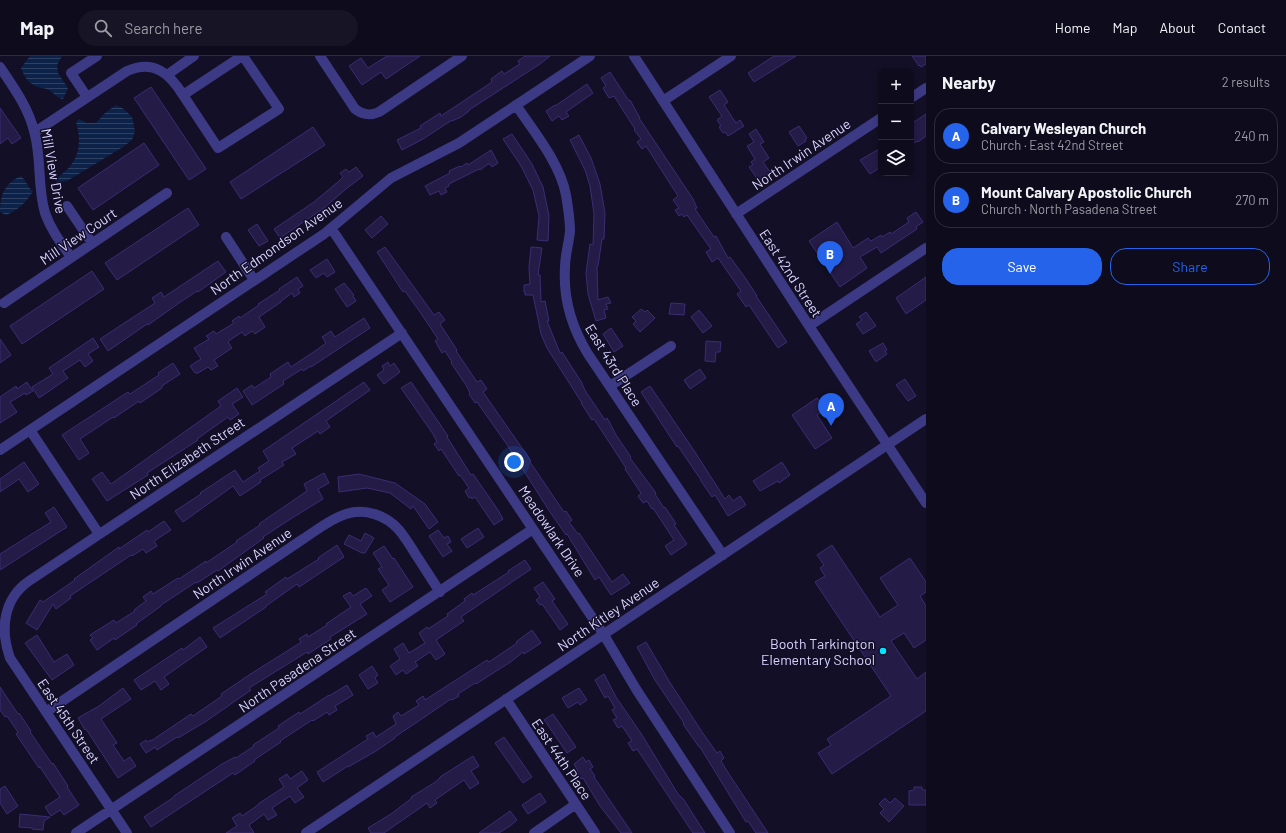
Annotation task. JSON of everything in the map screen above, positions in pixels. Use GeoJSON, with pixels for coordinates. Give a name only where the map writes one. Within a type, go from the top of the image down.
{"type":"FeatureCollection","features":[{"type":"Feature","properties":{"kind":"street"},"geometry":{"type":"LineString","coordinates":[[87,97],[71,73],[96,56]]}},
{"type":"Feature","properties":{"kind":"street"},"geometry":{"type":"LineString","coordinates":[[167,75],[194,56]]}},
{"type":"Feature","properties":{"kind":"street"},"geometry":{"type":"LineString","coordinates":[[35,132],[131,69],[144,67],[160,70],[176,84],[183,95],[218,148],[279,109],[242,56],[183,95]]}},
{"type":"Feature","properties":{"kind":"street"},"geometry":{"type":"LineString","coordinates":[[320,56],[355,109],[367,115],[379,112],[451,59],[462,56]]}},
{"type":"Feature","properties":{"kind":"street","name":"North Edmondson Avenue"},"geometry":{"type":"LineString","coordinates":[[0,450],[331,228],[391,178],[459,143],[590,56]]}},
{"type":"Feature","properties":{"kind":"street","name":"East 42nd Street"},"geometry":{"type":"LineString","coordinates":[[634,56],[926,503]]}},
{"type":"Feature","properties":{"kind":"street"},"geometry":{"type":"LineString","coordinates":[[663,101],[731,56]]}},
{"type":"Feature","properties":{"kind":"street","name":"Mill View Drive"},"geometry":{"type":"LineString","coordinates":[[0,67],[22,100],[30,117],[38,148],[41,190],[45,211],[51,227],[71,257]]}},
{"type":"Feature","properties":{"kind":"street"},"geometry":{"type":"LineString","coordinates":[[914,96],[926,88]]}},
{"type":"Feature","properties":{"kind":"street","name":"East 43rd Place"},"geometry":{"type":"LineString","coordinates":[[516,105],[553,160],[562,180],[570,217],[565,276],[566,292],[572,321],[584,347],[723,555]]}},
{"type":"Feature","properties":{"kind":"street","name":"North Irwin Avenue"},"geometry":{"type":"LineString","coordinates":[[736,214],[878,120]]}},
{"type":"Feature","properties":{"kind":"street","name":"Mill View Court"},"geometry":{"type":"LineString","coordinates":[[4,303],[167,192]]}},
{"type":"Feature","properties":{"kind":"street"},"geometry":{"type":"LineString","coordinates":[[67,206],[92,243]]}},
{"type":"Feature","properties":{"kind":"street","name":"Meadowlark Drive"},"geometry":{"type":"LineString","coordinates":[[331,228],[604,635],[636,689],[730,833]]}},
{"type":"Feature","properties":{"kind":"street"},"geometry":{"type":"LineString","coordinates":[[226,237],[254,280]]}},
{"type":"Feature","properties":{"kind":"street"},"geometry":{"type":"LineString","coordinates":[[809,326],[926,248]]}},
{"type":"Feature","properties":{"kind":"street","name":"North Elizabeth Street"},"geometry":{"type":"LineString","coordinates":[[3,620],[9,603],[22,586],[402,333]]}},
{"type":"Feature","properties":{"kind":"street"},"geometry":{"type":"LineString","coordinates":[[610,386],[671,346]]}},
{"type":"Feature","properties":{"kind":"street","name":"North Kitley Avenue"},"geometry":{"type":"LineString","coordinates":[[306,833],[926,419]]}},
{"type":"Feature","properties":{"kind":"street"},"geometry":{"type":"LineString","coordinates":[[30,430],[99,534]]}},
{"type":"Feature","properties":{"kind":"street","name":"North Irwin Avenue"},"geometry":{"type":"LineString","coordinates":[[46,712],[303,539],[334,519],[346,514],[354,512],[371,513],[390,522],[400,531],[440,592]]}},
{"type":"Feature","properties":{"kind":"street","name":"North Pasadena Street"},"geometry":{"type":"LineString","coordinates":[[76,833],[533,529]]}},
{"type":"Feature","properties":{"kind":"street","name":"East 45th Street"},"geometry":{"type":"LineString","coordinates":[[3,620],[3,637],[8,654],[127,833]]}},
{"type":"Feature","properties":{"kind":"street","name":"East 44th Place"},"geometry":{"type":"LineString","coordinates":[[506,700],[595,833]]}},
{"type":"Feature","properties":{"kind":"street"},"geometry":{"type":"LineString","coordinates":[[534,833],[576,804]]}},
{"type":"Feature","properties":{"kind":"water"},"geometry":{"type":"Polygon","coordinates":[[[30,56],[62,56],[57,65],[58,73],[68,88],[63,99],[47,89],[35,86],[27,80],[21,68],[30,56]]]}},
{"type":"Feature","properties":{"kind":"water"},"geometry":{"type":"Polygon","coordinates":[[[116,105],[124,109],[132,117],[135,131],[132,140],[67,181],[56,183],[57,178],[70,166],[77,154],[79,139],[76,122],[79,119],[87,123],[96,123],[105,113],[116,105]]]}},
{"type":"Feature","properties":{"kind":"water"},"geometry":{"type":"Polygon","coordinates":[[[21,176],[29,188],[33,191],[21,206],[6,215],[0,212],[2,195],[4,190],[11,182],[21,176]]]}},
{"type":"Feature","properties":{"kind":"building"},"geometry":{"type":"Polygon","coordinates":[[[387,56],[420,56],[386,79],[381,72],[362,85],[349,66],[361,58],[368,68],[387,56]]]}},
{"type":"Feature","properties":{"kind":"building"},"geometry":{"type":"Polygon","coordinates":[[[525,56],[550,56],[469,110],[461,117],[452,120],[423,139],[402,150],[397,140],[421,128],[420,126],[440,113],[441,116],[492,82],[491,79],[502,71],[504,74],[520,64],[518,61],[525,56]]]}},
{"type":"Feature","properties":{"kind":"building"},"geometry":{"type":"Polygon","coordinates":[[[774,56],[796,56],[754,82],[748,73],[774,56]]]}},
{"type":"Feature","properties":{"kind":"building"},"geometry":{"type":"Polygon","coordinates":[[[912,56],[926,56],[926,64],[921,67],[919,66],[912,56]]]}},
{"type":"Feature","properties":{"kind":"building"},"geometry":{"type":"Polygon","coordinates":[[[610,72],[629,101],[630,100],[639,118],[693,199],[697,208],[695,209],[714,237],[716,236],[728,258],[730,257],[746,279],[787,342],[778,348],[749,305],[746,307],[737,294],[741,291],[718,258],[712,262],[706,252],[711,249],[687,215],[684,217],[682,214],[679,216],[675,210],[679,208],[673,200],[678,196],[646,146],[642,149],[637,142],[641,139],[614,96],[609,98],[603,88],[606,86],[601,78],[610,72]]]}},
{"type":"Feature","properties":{"kind":"building"},"geometry":{"type":"Polygon","coordinates":[[[587,84],[593,93],[566,112],[569,116],[562,120],[559,116],[552,121],[546,111],[587,84]]]}},
{"type":"Feature","properties":{"kind":"building"},"geometry":{"type":"Polygon","coordinates":[[[151,87],[206,169],[189,180],[134,98],[151,87]]]}},
{"type":"Feature","properties":{"kind":"building"},"geometry":{"type":"Polygon","coordinates":[[[720,90],[728,102],[724,105],[736,123],[740,120],[744,126],[728,136],[725,132],[723,133],[719,127],[721,126],[717,120],[722,116],[709,97],[720,90]]]}},
{"type":"Feature","properties":{"kind":"building"},"geometry":{"type":"Polygon","coordinates":[[[0,108],[21,138],[12,144],[8,138],[0,144],[0,108]]]}},
{"type":"Feature","properties":{"kind":"building"},"geometry":{"type":"Polygon","coordinates":[[[926,114],[926,136],[914,143],[914,140],[914,122],[926,114]]]}},
{"type":"Feature","properties":{"kind":"building"},"geometry":{"type":"Polygon","coordinates":[[[799,126],[807,138],[805,139],[806,141],[798,146],[789,132],[799,126]]]}},
{"type":"Feature","properties":{"kind":"building"},"geometry":{"type":"Polygon","coordinates":[[[313,127],[325,145],[241,199],[230,182],[313,127]]]}},
{"type":"Feature","properties":{"kind":"building"},"geometry":{"type":"Polygon","coordinates":[[[756,129],[764,142],[760,144],[769,158],[763,162],[770,172],[758,180],[749,167],[753,165],[751,162],[755,159],[747,146],[754,142],[749,134],[756,129]]]}},
{"type":"Feature","properties":{"kind":"building"},"geometry":{"type":"Polygon","coordinates":[[[512,134],[532,164],[543,187],[549,216],[548,241],[537,240],[539,216],[533,190],[521,166],[503,139],[512,134]]]}},
{"type":"Feature","properties":{"kind":"building"},"geometry":{"type":"Polygon","coordinates":[[[579,135],[591,158],[600,184],[605,213],[604,239],[602,239],[597,266],[598,300],[608,297],[611,303],[606,304],[608,309],[604,310],[606,318],[596,321],[588,294],[586,273],[590,244],[593,245],[594,214],[590,186],[585,170],[570,140],[579,135]]]}},
{"type":"Feature","properties":{"kind":"building"},"geometry":{"type":"Polygon","coordinates":[[[144,143],[159,165],[93,210],[78,188],[144,143]]]}},
{"type":"Feature","properties":{"kind":"building"},"geometry":{"type":"Polygon","coordinates":[[[491,150],[498,163],[492,167],[488,164],[480,170],[479,169],[449,184],[449,186],[445,188],[447,192],[441,195],[439,191],[430,195],[425,186],[450,173],[449,171],[460,166],[461,167],[467,163],[468,165],[491,150]]]}},
{"type":"Feature","properties":{"kind":"building"},"geometry":{"type":"Polygon","coordinates":[[[878,150],[878,169],[870,174],[860,160],[878,150]]]}},
{"type":"Feature","properties":{"kind":"building"},"geometry":{"type":"Polygon","coordinates":[[[356,167],[363,176],[324,208],[280,238],[274,229],[314,202],[339,181],[343,177],[340,173],[346,169],[349,172],[356,167]]]}},
{"type":"Feature","properties":{"kind":"building"},"geometry":{"type":"Polygon","coordinates":[[[188,208],[199,225],[117,280],[105,263],[188,208]]]}},
{"type":"Feature","properties":{"kind":"building"},"geometry":{"type":"Polygon","coordinates":[[[916,212],[923,222],[916,227],[917,229],[881,253],[877,247],[860,257],[867,268],[840,287],[809,241],[837,222],[853,248],[868,238],[871,241],[881,235],[882,237],[890,232],[891,234],[909,222],[907,218],[916,212]]]}},
{"type":"Feature","properties":{"kind":"building"},"geometry":{"type":"Polygon","coordinates":[[[381,216],[388,224],[372,238],[365,230],[381,216]]]}},
{"type":"Feature","properties":{"kind":"building"},"geometry":{"type":"Polygon","coordinates":[[[257,224],[268,241],[259,246],[248,230],[257,224]]]}},
{"type":"Feature","properties":{"kind":"building"},"geometry":{"type":"Polygon","coordinates":[[[385,247],[434,315],[439,312],[445,320],[440,324],[457,350],[456,351],[477,382],[481,380],[487,389],[483,392],[564,512],[566,511],[572,520],[569,522],[578,534],[579,533],[612,582],[623,574],[630,583],[611,595],[599,577],[595,580],[567,534],[566,535],[550,512],[508,446],[477,402],[475,403],[469,394],[470,393],[466,385],[451,363],[452,362],[445,351],[442,353],[435,341],[438,339],[405,291],[403,292],[377,252],[385,247]]]}},
{"type":"Feature","properties":{"kind":"building"},"geometry":{"type":"Polygon","coordinates":[[[531,247],[542,248],[538,275],[540,275],[541,302],[545,301],[549,321],[547,321],[560,353],[562,352],[605,420],[607,418],[616,435],[631,457],[630,458],[656,493],[655,494],[673,519],[676,524],[674,525],[687,544],[671,555],[665,546],[674,540],[653,508],[652,509],[647,501],[643,503],[638,496],[641,493],[625,469],[626,468],[594,419],[592,420],[547,348],[541,334],[533,295],[525,295],[524,292],[524,285],[530,284],[529,267],[531,247]]]}},
{"type":"Feature","properties":{"kind":"building"},"geometry":{"type":"Polygon","coordinates":[[[327,259],[335,272],[327,277],[324,273],[316,278],[310,270],[327,259]]]}},
{"type":"Feature","properties":{"kind":"building"},"geometry":{"type":"Polygon","coordinates":[[[218,261],[226,272],[108,351],[100,339],[155,303],[152,298],[161,292],[164,297],[218,261]]]}},
{"type":"Feature","properties":{"kind":"building"},"geometry":{"type":"Polygon","coordinates":[[[92,271],[104,289],[22,344],[10,326],[92,271]]]}},
{"type":"Feature","properties":{"kind":"building"},"geometry":{"type":"Polygon","coordinates":[[[297,277],[303,286],[298,289],[300,293],[294,297],[292,293],[259,317],[265,327],[255,334],[252,331],[245,336],[242,332],[228,342],[232,348],[214,360],[218,366],[211,370],[208,367],[198,373],[195,373],[190,366],[201,359],[194,348],[209,339],[206,336],[214,331],[216,334],[234,323],[232,321],[239,316],[240,318],[297,277]]]}},
{"type":"Feature","properties":{"kind":"building"},"geometry":{"type":"Polygon","coordinates":[[[926,277],[926,300],[906,314],[896,298],[926,277]]]}},
{"type":"Feature","properties":{"kind":"building"},"geometry":{"type":"Polygon","coordinates":[[[344,283],[354,295],[353,296],[356,301],[347,307],[335,289],[344,283]]]}},
{"type":"Feature","properties":{"kind":"building"},"geometry":{"type":"Polygon","coordinates":[[[671,303],[685,304],[684,315],[669,314],[671,303]]]}},
{"type":"Feature","properties":{"kind":"building"},"geometry":{"type":"Polygon","coordinates":[[[641,309],[645,312],[647,310],[655,318],[640,332],[633,324],[636,321],[632,317],[641,309]]]}},
{"type":"Feature","properties":{"kind":"building"},"geometry":{"type":"Polygon","coordinates":[[[699,310],[712,326],[703,333],[691,317],[699,310]]]}},
{"type":"Feature","properties":{"kind":"building"},"geometry":{"type":"Polygon","coordinates":[[[866,312],[876,326],[863,334],[856,324],[862,320],[859,317],[866,312]]]}},
{"type":"Feature","properties":{"kind":"building"},"geometry":{"type":"Polygon","coordinates":[[[364,318],[370,328],[311,367],[303,371],[302,369],[283,381],[284,384],[252,405],[243,391],[252,385],[254,388],[271,377],[270,374],[288,362],[291,367],[318,349],[326,343],[322,337],[331,331],[335,337],[364,318]]]}},
{"type":"Feature","properties":{"kind":"building"},"geometry":{"type":"Polygon","coordinates":[[[611,328],[623,346],[614,352],[603,334],[611,328]]]}},
{"type":"Feature","properties":{"kind":"building"},"geometry":{"type":"Polygon","coordinates":[[[93,338],[99,347],[88,354],[93,361],[85,367],[80,360],[63,371],[68,378],[39,398],[32,387],[53,374],[49,368],[93,338]]]}},
{"type":"Feature","properties":{"kind":"building"},"geometry":{"type":"Polygon","coordinates":[[[0,339],[11,355],[0,363],[0,339]]]}},
{"type":"Feature","properties":{"kind":"building"},"geometry":{"type":"Polygon","coordinates":[[[706,341],[721,342],[720,352],[716,352],[715,362],[705,361],[706,341]]]}},
{"type":"Feature","properties":{"kind":"building"},"geometry":{"type":"Polygon","coordinates":[[[883,343],[887,350],[885,351],[887,354],[876,362],[869,351],[883,343]]]}},
{"type":"Feature","properties":{"kind":"building"},"geometry":{"type":"Polygon","coordinates":[[[388,362],[390,366],[394,363],[400,372],[384,384],[377,375],[384,370],[382,366],[388,362]]]}},
{"type":"Feature","properties":{"kind":"building"},"geometry":{"type":"Polygon","coordinates":[[[173,363],[180,374],[140,403],[139,401],[80,439],[89,453],[79,460],[62,435],[128,392],[130,394],[159,375],[158,373],[173,363]]]}},
{"type":"Feature","properties":{"kind":"building"},"geometry":{"type":"Polygon","coordinates":[[[700,369],[706,378],[690,389],[684,380],[700,369]]]}},
{"type":"Feature","properties":{"kind":"building"},"geometry":{"type":"Polygon","coordinates":[[[905,379],[916,396],[908,401],[896,385],[905,379]]]}},
{"type":"Feature","properties":{"kind":"building"},"geometry":{"type":"Polygon","coordinates":[[[27,382],[33,391],[26,395],[25,393],[10,402],[17,412],[0,423],[0,397],[16,386],[17,389],[27,382]]]}},
{"type":"Feature","properties":{"kind":"building"},"geometry":{"type":"Polygon","coordinates":[[[364,382],[370,390],[326,421],[330,427],[320,434],[318,431],[292,448],[296,454],[282,462],[284,465],[260,480],[261,482],[240,496],[233,486],[183,522],[175,511],[235,470],[243,482],[260,471],[258,468],[269,461],[263,451],[364,382]]]}},
{"type":"Feature","properties":{"kind":"building"},"geometry":{"type":"Polygon","coordinates":[[[411,382],[448,436],[447,437],[471,475],[473,474],[498,510],[503,519],[494,525],[475,497],[472,499],[471,497],[469,498],[465,491],[469,488],[441,449],[439,451],[434,444],[437,442],[433,434],[401,388],[411,382]]]}},
{"type":"Feature","properties":{"kind":"building"},"geometry":{"type":"Polygon","coordinates":[[[650,386],[725,499],[729,495],[733,501],[740,496],[746,505],[728,516],[715,495],[712,497],[641,392],[650,386]]]}},
{"type":"Feature","properties":{"kind":"building"},"geometry":{"type":"Polygon","coordinates":[[[237,388],[243,397],[232,404],[239,414],[230,420],[228,417],[197,439],[198,440],[147,473],[148,475],[107,501],[92,479],[102,472],[111,484],[221,406],[218,401],[237,388]]]}},
{"type":"Feature","properties":{"kind":"building"},"geometry":{"type":"Polygon","coordinates":[[[817,398],[825,409],[817,415],[832,438],[815,449],[792,415],[817,398]]]}},
{"type":"Feature","properties":{"kind":"building"},"geometry":{"type":"Polygon","coordinates":[[[24,462],[39,484],[28,492],[19,479],[0,492],[0,479],[24,462]]]}},
{"type":"Feature","properties":{"kind":"building"},"geometry":{"type":"Polygon","coordinates":[[[782,462],[790,475],[779,483],[778,481],[760,491],[753,481],[782,462]]]}},
{"type":"Feature","properties":{"kind":"building"},"geometry":{"type":"Polygon","coordinates":[[[324,473],[329,483],[318,489],[323,499],[263,537],[264,538],[218,571],[217,570],[197,583],[196,582],[161,605],[136,624],[137,625],[97,650],[90,640],[93,638],[90,635],[114,620],[116,623],[135,611],[134,610],[146,601],[143,597],[151,591],[153,594],[206,561],[206,563],[237,542],[236,541],[260,525],[259,524],[307,491],[304,484],[324,473]]]}},
{"type":"Feature","properties":{"kind":"building"},"geometry":{"type":"Polygon","coordinates":[[[359,474],[395,483],[425,504],[438,522],[429,529],[413,506],[411,509],[390,493],[367,488],[339,492],[338,477],[359,474]]]}},
{"type":"Feature","properties":{"kind":"building"},"geometry":{"type":"Polygon","coordinates":[[[54,507],[67,527],[0,570],[0,554],[51,522],[45,513],[54,507]]]}},
{"type":"Feature","properties":{"kind":"building"},"geometry":{"type":"Polygon","coordinates":[[[164,521],[171,530],[154,541],[157,546],[146,553],[143,549],[132,556],[131,555],[70,596],[71,598],[56,609],[53,604],[37,630],[26,623],[40,600],[43,602],[119,547],[119,549],[147,530],[148,532],[164,521]]]}},
{"type":"Feature","properties":{"kind":"building"},"geometry":{"type":"Polygon","coordinates":[[[478,528],[484,537],[467,548],[461,539],[478,528]]]}},
{"type":"Feature","properties":{"kind":"building"},"geometry":{"type":"Polygon","coordinates":[[[438,530],[444,538],[448,536],[451,542],[447,544],[452,551],[443,557],[429,536],[438,530]]]}},
{"type":"Feature","properties":{"kind":"building"},"geometry":{"type":"Polygon","coordinates":[[[365,533],[374,538],[365,553],[344,544],[349,535],[361,541],[365,533]]]}},
{"type":"Feature","properties":{"kind":"building"},"geometry":{"type":"Polygon","coordinates":[[[337,545],[344,557],[299,587],[297,584],[220,638],[213,628],[267,594],[265,592],[286,577],[287,579],[319,559],[318,558],[337,545]]]}},
{"type":"Feature","properties":{"kind":"building"},"geometry":{"type":"Polygon","coordinates":[[[832,545],[880,617],[898,605],[880,578],[910,558],[926,582],[926,592],[920,596],[926,606],[926,640],[914,648],[904,633],[891,641],[917,679],[926,672],[926,711],[832,774],[818,753],[831,745],[827,739],[891,696],[815,582],[825,576],[820,568],[824,565],[817,555],[832,545]]]}},
{"type":"Feature","properties":{"kind":"building"},"geometry":{"type":"Polygon","coordinates":[[[384,546],[393,559],[394,558],[413,587],[390,602],[382,590],[389,585],[378,569],[382,567],[373,553],[384,546]]]}},
{"type":"Feature","properties":{"kind":"building"},"geometry":{"type":"Polygon","coordinates":[[[525,560],[531,569],[461,617],[464,621],[436,640],[445,654],[436,660],[430,652],[415,662],[418,666],[406,674],[403,670],[396,675],[390,666],[400,659],[394,649],[403,643],[409,653],[425,643],[419,633],[448,616],[447,614],[465,601],[464,599],[472,593],[473,595],[525,560]]]}},
{"type":"Feature","properties":{"kind":"building"},"geometry":{"type":"Polygon","coordinates":[[[543,582],[555,599],[552,601],[568,624],[560,630],[542,604],[540,605],[536,600],[540,597],[534,588],[543,582]]]}},
{"type":"Feature","properties":{"kind":"building"},"geometry":{"type":"Polygon","coordinates":[[[366,588],[372,596],[360,604],[367,614],[330,637],[331,639],[308,654],[307,652],[249,688],[251,690],[205,722],[157,750],[155,747],[146,753],[140,744],[146,740],[147,742],[151,741],[191,714],[193,716],[222,696],[221,694],[300,643],[301,642],[299,639],[307,634],[308,637],[327,625],[326,624],[351,607],[343,596],[350,592],[353,596],[366,588]]]}},
{"type":"Feature","properties":{"kind":"building"},"geometry":{"type":"Polygon","coordinates":[[[532,630],[541,643],[524,654],[523,652],[512,661],[458,694],[459,696],[452,700],[451,699],[376,751],[323,782],[317,772],[368,739],[366,736],[373,732],[376,737],[396,724],[393,716],[398,712],[401,716],[419,705],[416,701],[423,696],[425,700],[487,660],[489,662],[517,643],[516,642],[532,630]]]}},
{"type":"Feature","properties":{"kind":"building"},"geometry":{"type":"Polygon","coordinates":[[[37,635],[54,662],[67,654],[74,665],[52,680],[25,643],[37,635]]]}},
{"type":"Feature","properties":{"kind":"building"},"geometry":{"type":"Polygon","coordinates":[[[200,637],[207,647],[164,677],[169,684],[161,690],[155,681],[141,690],[134,680],[182,648],[183,650],[200,637]]]}},
{"type":"Feature","properties":{"kind":"building"},"geometry":{"type":"Polygon","coordinates":[[[646,642],[702,732],[717,753],[720,751],[724,758],[721,761],[768,833],[756,833],[748,821],[746,822],[700,747],[683,724],[684,723],[655,680],[637,647],[646,642]]]}},
{"type":"Feature","properties":{"kind":"building"},"geometry":{"type":"Polygon","coordinates":[[[372,666],[378,675],[375,678],[378,683],[368,689],[359,675],[372,666]]]}},
{"type":"Feature","properties":{"kind":"building"},"geometry":{"type":"Polygon","coordinates":[[[604,674],[616,697],[642,735],[678,794],[684,800],[705,833],[693,833],[637,749],[633,751],[628,743],[632,741],[622,726],[618,728],[613,720],[617,718],[612,710],[615,708],[608,696],[605,698],[595,680],[604,674]]]}},
{"type":"Feature","properties":{"kind":"building"},"geometry":{"type":"Polygon","coordinates":[[[347,685],[353,695],[335,706],[337,710],[329,715],[327,712],[313,721],[312,720],[280,741],[281,742],[235,775],[233,773],[151,827],[144,817],[222,764],[235,757],[236,758],[254,746],[253,745],[279,728],[278,726],[299,712],[300,714],[347,685]]]}},
{"type":"Feature","properties":{"kind":"building"},"geometry":{"type":"Polygon","coordinates":[[[0,687],[52,764],[53,763],[79,805],[64,815],[60,810],[51,816],[45,807],[60,797],[16,734],[18,732],[7,716],[5,717],[0,710],[0,687]]]}},
{"type":"Feature","properties":{"kind":"building"},"geometry":{"type":"Polygon","coordinates":[[[123,688],[131,699],[101,719],[117,743],[113,745],[124,761],[130,757],[136,766],[118,778],[78,718],[99,706],[123,688]]]}},
{"type":"Feature","properties":{"kind":"building"},"geometry":{"type":"Polygon","coordinates":[[[579,688],[587,700],[580,705],[578,702],[568,708],[562,698],[579,688]]]}},
{"type":"Feature","properties":{"kind":"building"},"geometry":{"type":"Polygon","coordinates":[[[553,714],[576,747],[567,753],[544,720],[553,714]]]}},
{"type":"Feature","properties":{"kind":"building"},"geometry":{"type":"Polygon","coordinates":[[[504,737],[532,777],[523,783],[495,743],[504,737]]]}},
{"type":"Feature","properties":{"kind":"building"},"geometry":{"type":"Polygon","coordinates":[[[473,756],[479,766],[471,771],[479,783],[470,789],[464,780],[435,800],[437,803],[430,808],[427,803],[384,833],[371,833],[368,828],[391,814],[412,798],[411,797],[473,756]]]}},
{"type":"Feature","properties":{"kind":"building"},"geometry":{"type":"Polygon","coordinates":[[[583,757],[586,762],[589,760],[593,767],[590,769],[595,776],[594,777],[632,833],[621,833],[600,806],[583,778],[581,779],[574,764],[583,757]]]}},
{"type":"Feature","properties":{"kind":"building"},"geometry":{"type":"Polygon","coordinates":[[[302,771],[308,780],[297,788],[304,797],[295,803],[290,796],[272,808],[277,815],[268,820],[264,814],[249,825],[254,833],[226,833],[237,826],[232,818],[240,813],[242,816],[284,787],[279,779],[287,774],[290,779],[302,771]]]}},
{"type":"Feature","properties":{"kind":"building"},"geometry":{"type":"Polygon","coordinates":[[[5,786],[18,806],[7,814],[0,803],[0,789],[5,786]]]}},
{"type":"Feature","properties":{"kind":"building"},"geometry":{"type":"Polygon","coordinates":[[[914,787],[922,787],[922,790],[926,790],[926,805],[909,805],[909,791],[914,790],[914,787]]]}},
{"type":"Feature","properties":{"kind":"building"},"geometry":{"type":"Polygon","coordinates":[[[540,793],[546,802],[528,814],[522,805],[540,793]]]}},
{"type":"Feature","properties":{"kind":"building"},"geometry":{"type":"Polygon","coordinates":[[[885,798],[890,803],[895,798],[904,806],[889,822],[880,813],[884,809],[879,804],[885,798]]]}},
{"type":"Feature","properties":{"kind":"building"},"geometry":{"type":"Polygon","coordinates":[[[510,811],[517,820],[510,826],[499,833],[479,833],[510,811]]]}},
{"type":"Feature","properties":{"kind":"building"},"geometry":{"type":"Polygon","coordinates":[[[20,814],[50,817],[44,821],[43,830],[32,829],[19,827],[20,814]]]}},
{"type":"Feature","properties":{"kind":"place","name":"Mount Calvary Apostolic Church"},"geometry":{"type":"Point","coordinates":[830,274]}},
{"type":"Feature","properties":{"kind":"place","name":"Calvary Wesleyan Church"},"geometry":{"type":"Point","coordinates":[831,426]}},
{"type":"Feature","properties":{"kind":"place","name":"Booth Tarkington Elementary School"},"geometry":{"type":"Point","coordinates":[883,651]}}]}
